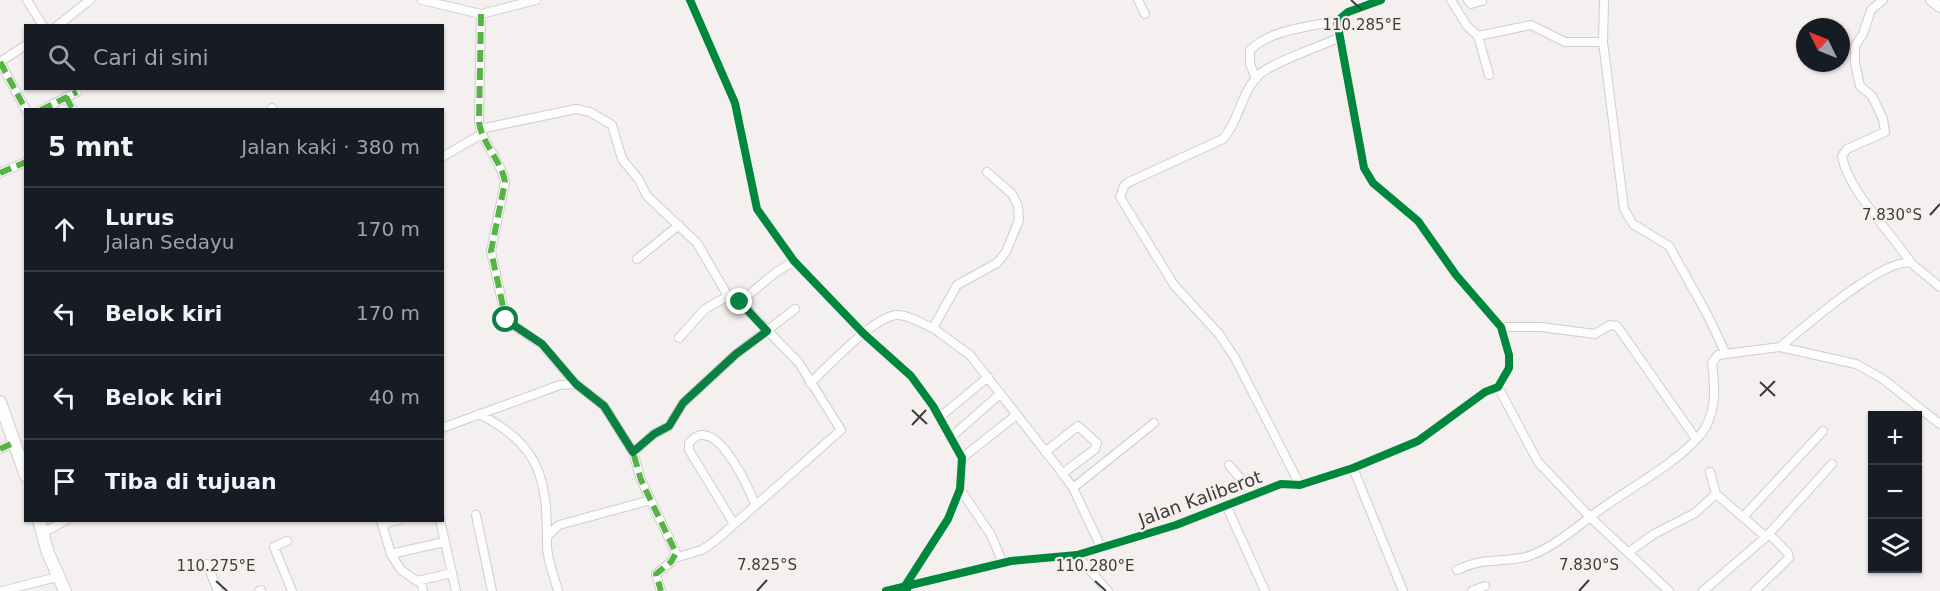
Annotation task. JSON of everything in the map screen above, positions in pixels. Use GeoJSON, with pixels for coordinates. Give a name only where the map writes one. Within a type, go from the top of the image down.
{"type":"FeatureCollection","features":[{"type":"Feature","properties":{"kind":"main road"},"geometry":{"type":"LineString","coordinates":[[0,402],[24,470]]}},
{"type":"Feature","properties":{"kind":"main road"},"geometry":{"type":"LineString","coordinates":[[41,527],[57,577],[65,591]]}},
{"type":"Feature","properties":{"kind":"street"},"geometry":{"type":"LineString","coordinates":[[27,0],[42,24]]}},
{"type":"Feature","properties":{"kind":"street"},"geometry":{"type":"LineString","coordinates":[[60,24],[90,0]]}},
{"type":"Feature","properties":{"kind":"street"},"geometry":{"type":"LineString","coordinates":[[422,0],[481,14],[536,0]]}},
{"type":"Feature","properties":{"kind":"street"},"geometry":{"type":"LineString","coordinates":[[690,0],[735,103],[758,209],[794,261],[864,334],[911,376],[940,417],[962,458],[960,489],[948,519],[907,588]]}},
{"type":"Feature","properties":{"kind":"street"},"geometry":{"type":"LineString","coordinates":[[1138,0],[1145,14]]}},
{"type":"Feature","properties":{"kind":"street"},"geometry":{"type":"LineString","coordinates":[[1256,79],[1249,57],[1250,50],[1258,42],[1282,33],[1337,21],[1348,12],[1381,0]]}},
{"type":"Feature","properties":{"kind":"street"},"geometry":{"type":"LineString","coordinates":[[1451,0],[1467,26],[1478,36],[1489,75]]}},
{"type":"Feature","properties":{"kind":"street"},"geometry":{"type":"LineString","coordinates":[[1468,0],[1471,4],[1482,2]]}},
{"type":"Feature","properties":{"kind":"street"},"geometry":{"type":"LineString","coordinates":[[1604,0],[1602,42],[1624,209],[1633,224],[1669,246],[1707,314],[1726,354]]}},
{"type":"Feature","properties":{"kind":"street"},"geometry":{"type":"LineString","coordinates":[[1883,0],[1871,10],[1863,34],[1855,46],[1855,63],[1860,86],[1872,96],[1883,119],[1885,132],[1847,149],[1842,156],[1844,169],[1851,185],[1894,238],[1911,264],[1940,287]]}},
{"type":"Feature","properties":{"kind":"street"},"geometry":{"type":"LineString","coordinates":[[1931,0],[1940,7]]}},
{"type":"Feature","properties":{"kind":"street"},"geometry":{"type":"LineString","coordinates":[[481,14],[479,47],[481,132],[504,173],[505,182],[491,251],[506,320],[542,344],[576,384],[604,406],[633,452],[651,501],[674,547],[674,558]]}},
{"type":"Feature","properties":{"kind":"street"},"geometry":{"type":"LineString","coordinates":[[1337,21],[1364,168],[1368,176],[1418,221],[1456,275],[1501,327],[1509,355],[1509,368],[1498,387],[1538,462],[1590,517],[1669,591]]}},
{"type":"Feature","properties":{"kind":"street"},"geometry":{"type":"LineString","coordinates":[[1478,36],[1531,26],[1560,41],[1602,42]]}},
{"type":"Feature","properties":{"kind":"street"},"geometry":{"type":"LineString","coordinates":[[1300,485],[1235,358],[1220,334],[1174,285],[1122,204],[1121,192],[1129,182],[1223,139],[1231,130],[1246,95],[1256,79],[1272,67],[1340,37]]}},
{"type":"Feature","properties":{"kind":"street"},"geometry":{"type":"LineString","coordinates":[[24,46],[0,62],[25,108]]}},
{"type":"Feature","properties":{"kind":"street"},"geometry":{"type":"LineString","coordinates":[[44,108],[70,92],[73,108]]}},
{"type":"Feature","properties":{"kind":"street"},"geometry":{"type":"LineString","coordinates":[[444,156],[481,132],[569,110],[590,112],[612,125],[622,159],[639,180],[647,196],[697,243],[728,296],[740,302],[799,363],[810,384],[841,430],[708,546],[674,558],[656,574],[661,591]]}},
{"type":"Feature","properties":{"kind":"street"},"geometry":{"type":"LineString","coordinates":[[0,173],[24,163]]}},
{"type":"Feature","properties":{"kind":"street"},"geometry":{"type":"LineString","coordinates":[[933,328],[949,294],[957,285],[997,263],[1006,252],[1019,220],[1018,206],[1012,194],[987,172]]}},
{"type":"Feature","properties":{"kind":"street"},"geometry":{"type":"LineString","coordinates":[[637,259],[679,225]]}},
{"type":"Feature","properties":{"kind":"street"},"geometry":{"type":"LineString","coordinates":[[740,302],[775,273],[794,261]]}},
{"type":"Feature","properties":{"kind":"street"},"geometry":{"type":"LineString","coordinates":[[1780,347],[1867,281],[1895,264],[1911,264]]}},
{"type":"Feature","properties":{"kind":"street"},"geometry":{"type":"LineString","coordinates":[[679,338],[705,309],[728,296]]}},
{"type":"Feature","properties":{"kind":"street"},"geometry":{"type":"LineString","coordinates":[[633,452],[654,434],[669,426],[683,403],[736,354],[795,309]]}},
{"type":"Feature","properties":{"kind":"street"},"geometry":{"type":"LineString","coordinates":[[810,384],[864,334],[895,315],[933,328],[968,353],[988,377],[1015,416],[1072,488],[1101,547]]}},
{"type":"Feature","properties":{"kind":"street"},"geometry":{"type":"LineString","coordinates":[[1501,327],[1540,327],[1595,334],[1610,325],[1617,326],[1696,439]]}},
{"type":"Feature","properties":{"kind":"street"},"geometry":{"type":"LineString","coordinates":[[1457,570],[1477,561],[1520,559],[1530,555],[1576,529],[1683,451],[1702,433],[1709,416],[1714,394],[1713,358],[1726,354],[1780,347],[1856,364],[1883,379],[1940,423]]}},
{"type":"Feature","properties":{"kind":"street"},"geometry":{"type":"LineString","coordinates":[[940,417],[988,377]]}},
{"type":"Feature","properties":{"kind":"street"},"geometry":{"type":"LineString","coordinates":[[444,427],[561,385],[576,384]]}},
{"type":"Feature","properties":{"kind":"street","name":"Jalan Kaliberot"},"geometry":{"type":"LineString","coordinates":[[886,591],[907,588],[1003,563],[1077,555],[1176,525],[1281,484],[1300,485],[1353,468],[1418,441],[1485,392],[1498,387]]}},
{"type":"Feature","properties":{"kind":"street"},"geometry":{"type":"LineString","coordinates":[[950,438],[1000,394]]}},
{"type":"Feature","properties":{"kind":"street"},"geometry":{"type":"LineString","coordinates":[[479,414],[505,427],[535,463],[545,488],[548,506],[546,543],[558,591]]}},
{"type":"Feature","properties":{"kind":"street"},"geometry":{"type":"LineString","coordinates":[[962,458],[1015,416]]}},
{"type":"Feature","properties":{"kind":"street"},"geometry":{"type":"LineString","coordinates":[[1072,488],[1154,423]]}},
{"type":"Feature","properties":{"kind":"street"},"geometry":{"type":"LineString","coordinates":[[1045,452],[1078,426],[1096,443],[1095,449],[1062,474]]}},
{"type":"Feature","properties":{"kind":"street"},"geometry":{"type":"LineString","coordinates":[[1744,516],[1823,431]]}},
{"type":"Feature","properties":{"kind":"street"},"geometry":{"type":"LineString","coordinates":[[734,524],[689,450],[689,443],[699,435],[704,435],[728,454],[739,467],[755,504]]}},
{"type":"Feature","properties":{"kind":"street"},"geometry":{"type":"LineString","coordinates":[[0,449],[15,442]]}},
{"type":"Feature","properties":{"kind":"street"},"geometry":{"type":"LineString","coordinates":[[1703,591],[1767,536],[1832,464]]}},
{"type":"Feature","properties":{"kind":"street"},"geometry":{"type":"LineString","coordinates":[[1229,465],[1254,495]]}},
{"type":"Feature","properties":{"kind":"street"},"geometry":{"type":"LineString","coordinates":[[1353,468],[1403,591]]}},
{"type":"Feature","properties":{"kind":"street"},"geometry":{"type":"LineString","coordinates":[[1710,472],[1716,494],[1788,553],[1789,558],[1755,591]]}},
{"type":"Feature","properties":{"kind":"street"},"geometry":{"type":"LineString","coordinates":[[960,489],[991,535],[1003,563]]}},
{"type":"Feature","properties":{"kind":"street"},"geometry":{"type":"LineString","coordinates":[[1629,552],[1654,534],[1695,513],[1716,494]]}},
{"type":"Feature","properties":{"kind":"street"},"geometry":{"type":"LineString","coordinates":[[547,536],[560,525],[651,501]]}},
{"type":"Feature","properties":{"kind":"street"},"geometry":{"type":"LineString","coordinates":[[1226,505],[1265,591]]}},
{"type":"Feature","properties":{"kind":"street"},"geometry":{"type":"LineString","coordinates":[[476,515],[492,591]]}},
{"type":"Feature","properties":{"kind":"street"},"geometry":{"type":"LineString","coordinates":[[41,527],[59,522]]}},
{"type":"Feature","properties":{"kind":"street"},"geometry":{"type":"LineString","coordinates":[[382,522],[391,554],[401,570],[421,582],[423,591]]}},
{"type":"Feature","properties":{"kind":"street"},"geometry":{"type":"LineString","coordinates":[[440,522],[456,591]]}},
{"type":"Feature","properties":{"kind":"street"},"geometry":{"type":"LineString","coordinates":[[287,541],[274,547],[292,591]]}},
{"type":"Feature","properties":{"kind":"street"},"geometry":{"type":"LineString","coordinates":[[391,554],[444,542]]}},
{"type":"Feature","properties":{"kind":"street"},"geometry":{"type":"LineString","coordinates":[[1077,555],[1108,591]]}},
{"type":"Feature","properties":{"kind":"street"},"geometry":{"type":"LineString","coordinates":[[207,564],[218,591]]}},
{"type":"Feature","properties":{"kind":"street"},"geometry":{"type":"LineString","coordinates":[[421,582],[452,573]]}},
{"type":"Feature","properties":{"kind":"street"},"geometry":{"type":"LineString","coordinates":[[2,591],[57,577]]}},
{"type":"Feature","properties":{"kind":"street"},"geometry":{"type":"LineString","coordinates":[[1472,591],[1485,586]]}},
{"type":"Feature","properties":{"kind":"marked path"},"geometry":{"type":"LineString","coordinates":[[481,14],[479,122],[505,182],[491,251],[506,320],[541,344],[576,384],[604,406],[633,452],[641,480],[676,553],[671,562],[656,574],[661,591]]}},
{"type":"Feature","properties":{"kind":"marked path"},"geometry":{"type":"LineString","coordinates":[[0,62],[25,108]]}},
{"type":"Feature","properties":{"kind":"marked path"},"geometry":{"type":"LineString","coordinates":[[45,108],[77,92]]}},
{"type":"Feature","properties":{"kind":"marked path"},"geometry":{"type":"LineString","coordinates":[[66,97],[72,108]]}},
{"type":"Feature","properties":{"kind":"marked path"},"geometry":{"type":"LineString","coordinates":[[0,173],[24,163]]}},
{"type":"Feature","properties":{"kind":"marked path"},"geometry":{"type":"LineString","coordinates":[[0,449],[15,442]]}},
{"type":"Feature","properties":{"kind":"cycle path"},"geometry":{"type":"LineString","coordinates":[[690,0],[735,103],[757,209],[794,261],[864,334],[911,376],[933,406],[962,458],[960,489],[948,519],[905,586],[907,589]]}},
{"type":"Feature","properties":{"kind":"cycle path"},"geometry":{"type":"LineString","coordinates":[[886,591],[1011,561],[1077,555],[1176,525],[1281,484],[1300,485],[1353,468],[1418,441],[1485,392],[1498,387],[1509,368],[1509,355],[1501,327],[1456,275],[1418,221],[1373,183],[1364,168],[1337,21],[1348,12],[1381,0]]}},
{"type":"Feature","properties":{"kind":"route"},"geometry":{"type":"LineString","coordinates":[[506,320],[542,344],[576,384],[604,406],[633,452],[654,434],[669,426],[683,403],[736,354],[767,331],[740,302]]}}]}
